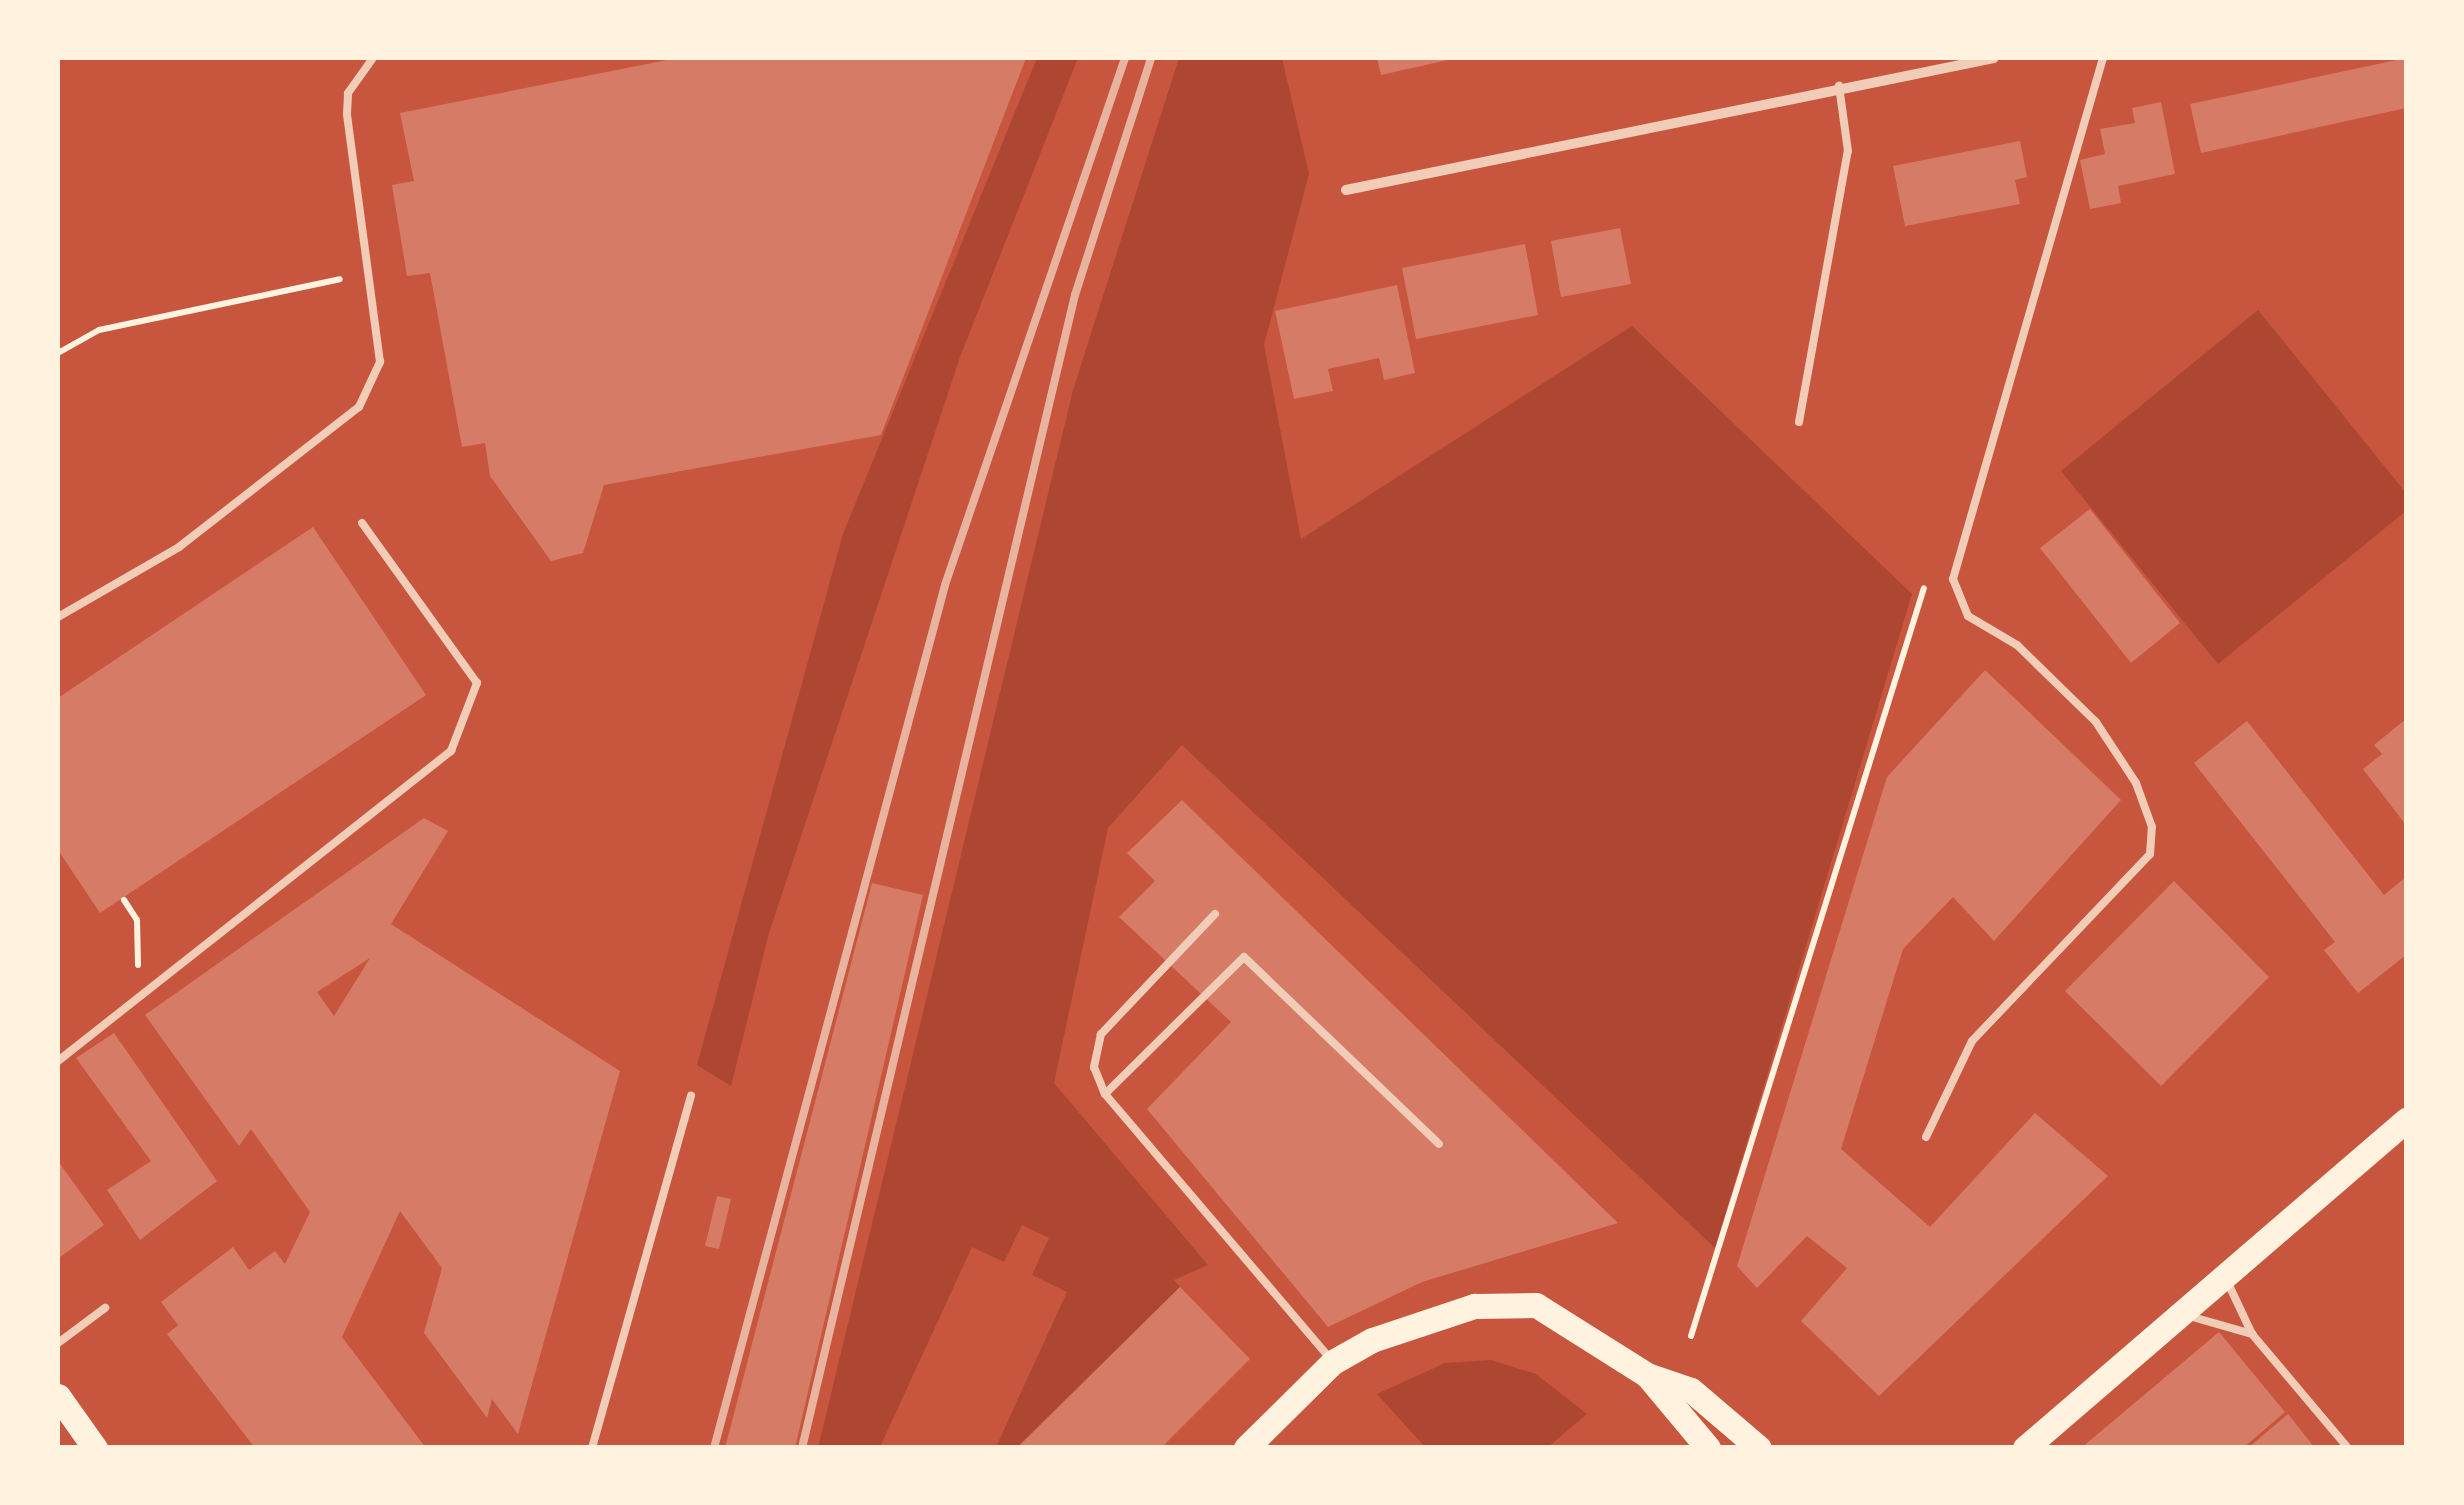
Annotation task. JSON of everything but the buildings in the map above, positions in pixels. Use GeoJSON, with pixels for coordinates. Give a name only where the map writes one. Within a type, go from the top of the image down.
{"type":"FeatureCollection","features":[{"type":"Feature","properties":{"kind":"main road"},"geometry":{"type":"LineString","coordinates":[[2024,1448],[2176,1313],[2406,1120]]}},
{"type":"Feature","properties":{"kind":"main road"},"geometry":{"type":"LineString","coordinates":[[1246,1448],[1333,1362],[1423,1318],[1536,1305],[1646,1375],[1691,1390],[1758,1448]]}},
{"type":"Feature","properties":{"kind":"main road"},"geometry":{"type":"LineString","coordinates":[[1646,1375],[1708,1448]]}},
{"type":"Feature","properties":{"kind":"main road"},"geometry":{"type":"LineString","coordinates":[[58,1396],[95,1448]]}},
{"type":"Feature","properties":{"kind":"street"},"geometry":{"type":"LineString","coordinates":[[1346,190],[1839,86],[1994,58]]}},
{"type":"Feature","properties":{"kind":"lane"},"geometry":{"type":"LineString","coordinates":[[58,618],[179,546],[360,407],[380,362],[375,278],[347,114],[348,94],[373,58]]}},
{"type":"Feature","properties":{"kind":"lane"},"geometry":{"type":"LineString","coordinates":[[1926,1136],[1972,1041],[2150,854],[2152,827],[2136,783],[2096,722],[2017,645],[1968,616],[1953,579],[2103,58]]}},
{"type":"Feature","properties":{"kind":"lane"},"geometry":{"type":"LineString","coordinates":[[1799,422],[1848,151],[1839,86]]}},
{"type":"Feature","properties":{"kind":"lane"},"geometry":{"type":"LineString","coordinates":[[58,1061],[451,752],[477,683],[362,523]]}},
{"type":"Feature","properties":{"kind":"lane"},"geometry":{"type":"LineString","coordinates":[[1215,914],[1101,1034],[1094,1066],[1105,1094],[1333,1362]]}},
{"type":"Feature","properties":{"kind":"lane"},"geometry":{"type":"LineString","coordinates":[[1105,1094],[1244,957],[1439,1144]]}},
{"type":"Feature","properties":{"kind":"lane"},"geometry":{"type":"LineString","coordinates":[[592,1448],[691,1096]]}},
{"type":"Feature","properties":{"kind":"lane"},"geometry":{"type":"LineString","coordinates":[[2226,1273],[2252,1334],[2348,1448]]}},
{"type":"Feature","properties":{"kind":"lane"},"geometry":{"type":"LineString","coordinates":[[58,1343],[105,1308]]}},
{"type":"Feature","properties":{"kind":"lane"},"geometry":{"type":"LineString","coordinates":[[2176,1313],[2252,1334]]}},
{"type":"Feature","properties":{"kind":"path"},"geometry":{"type":"LineString","coordinates":[[58,353],[99,330],[375,278]]}},
{"type":"Feature","properties":{"kind":"path"},"geometry":{"type":"LineString","coordinates":[[1692,1336],[1926,582]]}},
{"type":"Feature","properties":{"kind":"shaded area"},"geometry":{"type":"Polygon","coordinates":[[[1037,58],[1078,58],[960,357],[769,933],[731,1086],[697,1065],[843,534],[1037,58]]]}},
{"type":"Feature","properties":{"kind":"shaded area"},"geometry":{"type":"Polygon","coordinates":[[[1179,58],[1282,58],[1309,174],[1264,345],[1301,539],[1632,326],[1912,594],[1715,1248],[1182,745],[1108,828],[1054,1083],[1208,1265],[1174,1280],[1180,1287],[1017,1447],[996,1447],[1067,1292],[1032,1275],[1049,1238],[1022,1225],[1004,1262],[972,1247],[880,1447],[818,1448],[1073,390],[1179,58]]]}},
{"type":"Feature","properties":{"kind":"shaded area"},"geometry":{"type":"Polygon","coordinates":[[[2258,310],[2406,493],[2406,511],[2218,664],[2061,471],[2258,310]]]}},
{"type":"Feature","properties":{"kind":"shaded area"},"geometry":{"type":"Polygon","coordinates":[[[1491,1360],[1536,1374],[1587,1414],[1548,1447],[1425,1447],[1377,1394],[1445,1363],[1491,1360]]]}},
{"type":"Feature","properties":{"kind":"railway"},"geometry":{"type":"LineString","coordinates":[[714,1448],[945,585],[1125,58]]}},
{"type":"Feature","properties":{"kind":"railway"},"geometry":{"type":"LineString","coordinates":[[802,1448],[1075,295],[1151,58]]}}]}
